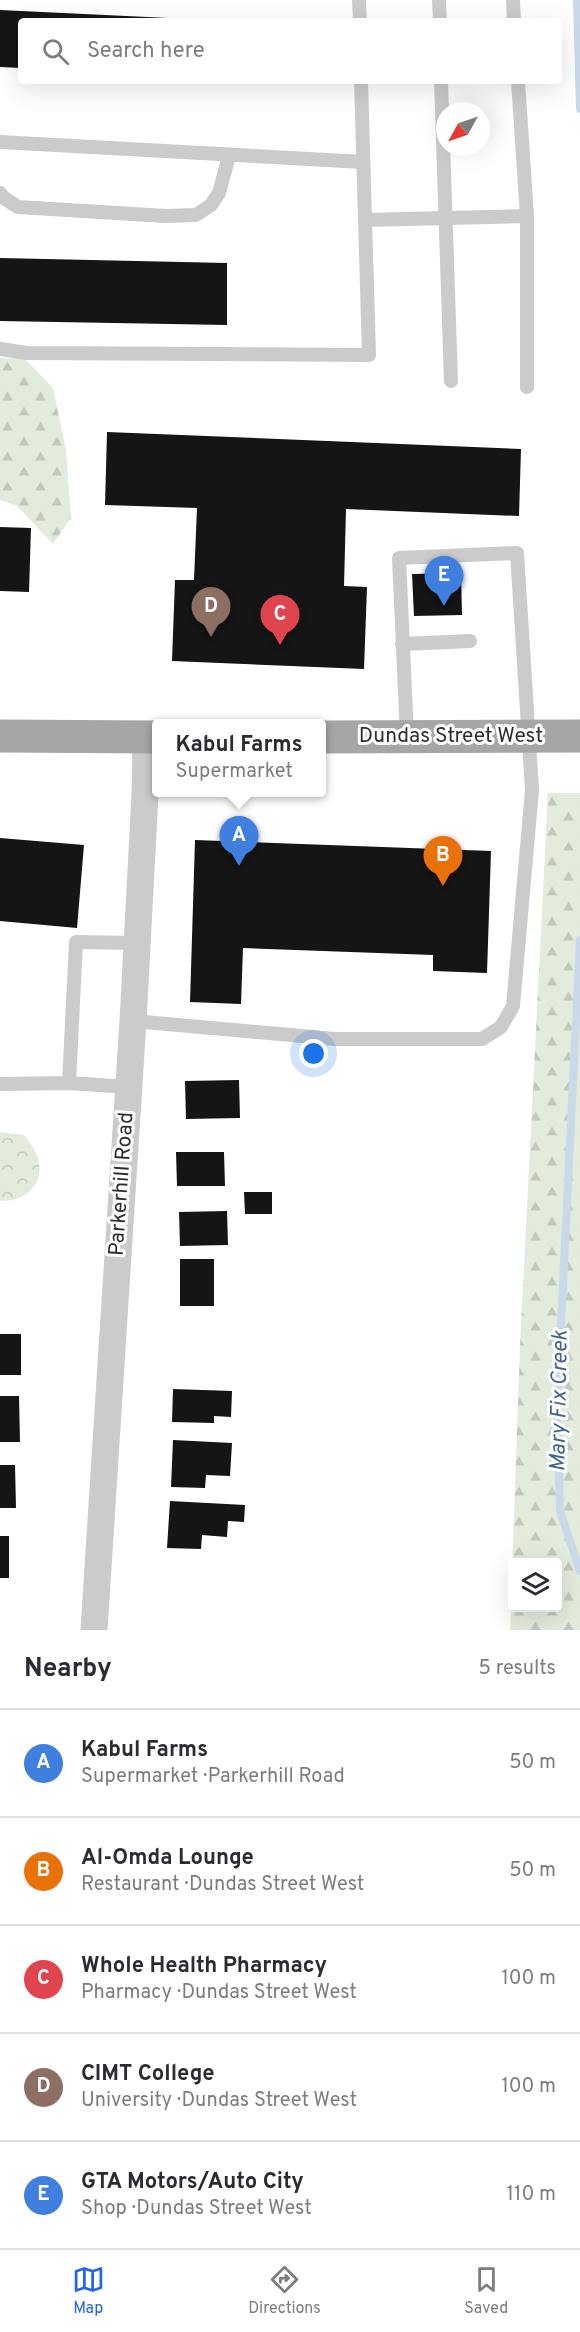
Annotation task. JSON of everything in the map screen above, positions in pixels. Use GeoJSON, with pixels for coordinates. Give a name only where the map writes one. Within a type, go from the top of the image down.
{"type":"FeatureCollection","features":[{"type":"Feature","properties":{"kind":"main road"},"geometry":{"type":"LineString","coordinates":[[0,736],[151,737]]}},
{"type":"Feature","properties":{"kind":"main road","name":"Dundas Street West"},"geometry":{"type":"LineString","coordinates":[[326,737],[580,736]]}},
{"type":"Feature","properties":{"kind":"street","name":"Parkerhill Road"},"geometry":{"type":"LineString","coordinates":[[94,1630],[138,943],[145,795],[151,737]]}},
{"type":"Feature","properties":{"kind":"lane"},"geometry":{"type":"LineString","coordinates":[[360,0],[360,18]]}},
{"type":"Feature","properties":{"kind":"lane"},"geometry":{"type":"LineString","coordinates":[[440,0],[440,18]]}},
{"type":"Feature","properties":{"kind":"lane"},"geometry":{"type":"LineString","coordinates":[[513,0],[514,18]]}},
{"type":"Feature","properties":{"kind":"lane"},"geometry":{"type":"LineString","coordinates":[[0,349],[27,352],[369,355],[361,84]]}},
{"type":"Feature","properties":{"kind":"lane"},"geometry":{"type":"LineString","coordinates":[[441,84],[451,381]]}},
{"type":"Feature","properties":{"kind":"lane"},"geometry":{"type":"LineString","coordinates":[[518,84],[527,216],[527,387]]}},
{"type":"Feature","properties":{"kind":"lane"},"geometry":{"type":"LineString","coordinates":[[0,142],[363,162]]}},
{"type":"Feature","properties":{"kind":"lane"},"geometry":{"type":"LineString","coordinates":[[0,193],[18,207],[166,216],[196,215],[211,205],[219,193],[229,156]]}},
{"type":"Feature","properties":{"kind":"lane"},"geometry":{"type":"LineString","coordinates":[[366,220],[527,216]]}},
{"type":"Feature","properties":{"kind":"lane"},"geometry":{"type":"LineString","coordinates":[[133,1021],[335,1039],[482,1039],[501,1027],[513,1006],[532,790],[517,553],[399,558],[407,736]]}},
{"type":"Feature","properties":{"kind":"lane"},"geometry":{"type":"LineString","coordinates":[[402,644],[470,641]]}},
{"type":"Feature","properties":{"kind":"lane"},"geometry":{"type":"LineString","coordinates":[[69,1083],[76,942],[138,943]]}},
{"type":"Feature","properties":{"kind":"lane"},"geometry":{"type":"LineString","coordinates":[[0,1084],[69,1083],[129,1088]]}},
{"type":"Feature","properties":{"kind":"green space"},"geometry":{"type":"Polygon","coordinates":[[[0,358],[24,358],[53,388],[66,450],[71,518],[53,544],[17,506],[0,500],[0,358]]]}},
{"type":"Feature","properties":{"kind":"green space"},"geometry":{"type":"Polygon","coordinates":[[[548,793],[580,793],[580,1630],[510,1630],[511,1612],[562,1612],[562,1558],[512,1558],[520,1345],[548,793]]]}},
{"type":"Feature","properties":{"kind":"green space"},"geometry":{"type":"Polygon","coordinates":[[[0,1132],[24,1135],[34,1149],[40,1171],[34,1187],[28,1193],[20,1198],[0,1201],[0,1132]]]}},
{"type":"Feature","properties":{"kind":"building"},"geometry":{"type":"Polygon","coordinates":[[[0,10],[168,18],[18,18],[18,68],[0,67],[0,10]]]}},
{"type":"Feature","properties":{"kind":"building"},"geometry":{"type":"Polygon","coordinates":[[[0,258],[227,263],[227,325],[0,321],[0,258]]]}},
{"type":"Feature","properties":{"kind":"building"},"geometry":{"type":"Polygon","coordinates":[[[107,432],[521,449],[519,516],[346,509],[344,586],[367,587],[364,669],[172,661],[175,580],[194,580],[197,508],[105,505],[107,432]]]}},
{"type":"Feature","properties":{"kind":"building"},"geometry":{"type":"Polygon","coordinates":[[[0,527],[31,528],[29,592],[0,591],[0,527]]]}},
{"type":"Feature","properties":{"kind":"building"},"geometry":{"type":"Polygon","coordinates":[[[461,573],[462,615],[414,616],[412,574],[461,573]]]}},
{"type":"Feature","properties":{"kind":"building"},"geometry":{"type":"Polygon","coordinates":[[[0,838],[84,845],[77,928],[0,921],[0,838]]]}},
{"type":"Feature","properties":{"kind":"building"},"geometry":{"type":"Polygon","coordinates":[[[195,840],[491,851],[487,973],[433,971],[433,955],[243,948],[241,1004],[190,1002],[195,840]]]}},
{"type":"Feature","properties":{"kind":"building"},"geometry":{"type":"Polygon","coordinates":[[[239,1080],[240,1118],[186,1119],[185,1081],[239,1080]]]}},
{"type":"Feature","properties":{"kind":"building"},"geometry":{"type":"Polygon","coordinates":[[[176,1152],[224,1152],[225,1186],[177,1186],[176,1152]]]}},
{"type":"Feature","properties":{"kind":"building"},"geometry":{"type":"Polygon","coordinates":[[[244,1192],[272,1192],[272,1214],[245,1214],[244,1192]]]}},
{"type":"Feature","properties":{"kind":"building"},"geometry":{"type":"Polygon","coordinates":[[[227,1211],[228,1245],[180,1246],[179,1212],[227,1211]]]}},
{"type":"Feature","properties":{"kind":"building"},"geometry":{"type":"Polygon","coordinates":[[[180,1259],[214,1259],[214,1306],[180,1306],[180,1259]]]}},
{"type":"Feature","properties":{"kind":"building"},"geometry":{"type":"Polygon","coordinates":[[[0,1334],[21,1334],[21,1375],[0,1375],[0,1334]]]}},
{"type":"Feature","properties":{"kind":"building"},"geometry":{"type":"Polygon","coordinates":[[[173,1389],[232,1391],[231,1417],[214,1416],[214,1423],[172,1422],[173,1389]]]}},
{"type":"Feature","properties":{"kind":"building"},"geometry":{"type":"Polygon","coordinates":[[[0,1396],[19,1396],[20,1442],[0,1442],[0,1396]]]}},
{"type":"Feature","properties":{"kind":"building"},"geometry":{"type":"Polygon","coordinates":[[[173,1440],[232,1443],[230,1476],[206,1475],[205,1488],[171,1487],[173,1440]]]}},
{"type":"Feature","properties":{"kind":"building"},"geometry":{"type":"Polygon","coordinates":[[[0,1465],[15,1465],[16,1508],[0,1508],[0,1465]]]}},
{"type":"Feature","properties":{"kind":"building"},"geometry":{"type":"Polygon","coordinates":[[[170,1501],[245,1505],[244,1522],[228,1521],[227,1537],[202,1535],[201,1549],[167,1548],[170,1501]]]}},
{"type":"Feature","properties":{"kind":"building"},"geometry":{"type":"Polygon","coordinates":[[[0,1536],[9,1536],[9,1578],[0,1578],[0,1536]]]}},
{"type":"Feature","properties":{"kind":"waterway","name":"Mary Fix Creek"},"geometry":{"type":"LineString","coordinates":[[577,0],[580,109]]}},
{"type":"Feature","properties":{"kind":"waterway","name":"Mary Fix Creek"},"geometry":{"type":"LineString","coordinates":[[580,940],[557,1405],[560,1511],[580,1571]]}},
{"type":"Feature","properties":{"kind":"place","name":"GTA Motors/Auto City"},"geometry":{"type":"Point","coordinates":[444,606]}},
{"type":"Feature","properties":{"kind":"place","name":"CIMT College"},"geometry":{"type":"Point","coordinates":[211,637]}},
{"type":"Feature","properties":{"kind":"place","name":"Whole Health Pharmacy"},"geometry":{"type":"Point","coordinates":[280,645]}},
{"type":"Feature","properties":{"kind":"place","name":"Kabul Farms"},"geometry":{"type":"Point","coordinates":[239,866]}},
{"type":"Feature","properties":{"kind":"place","name":"Al-Omda Lounge"},"geometry":{"type":"Point","coordinates":[443,886]}}]}
